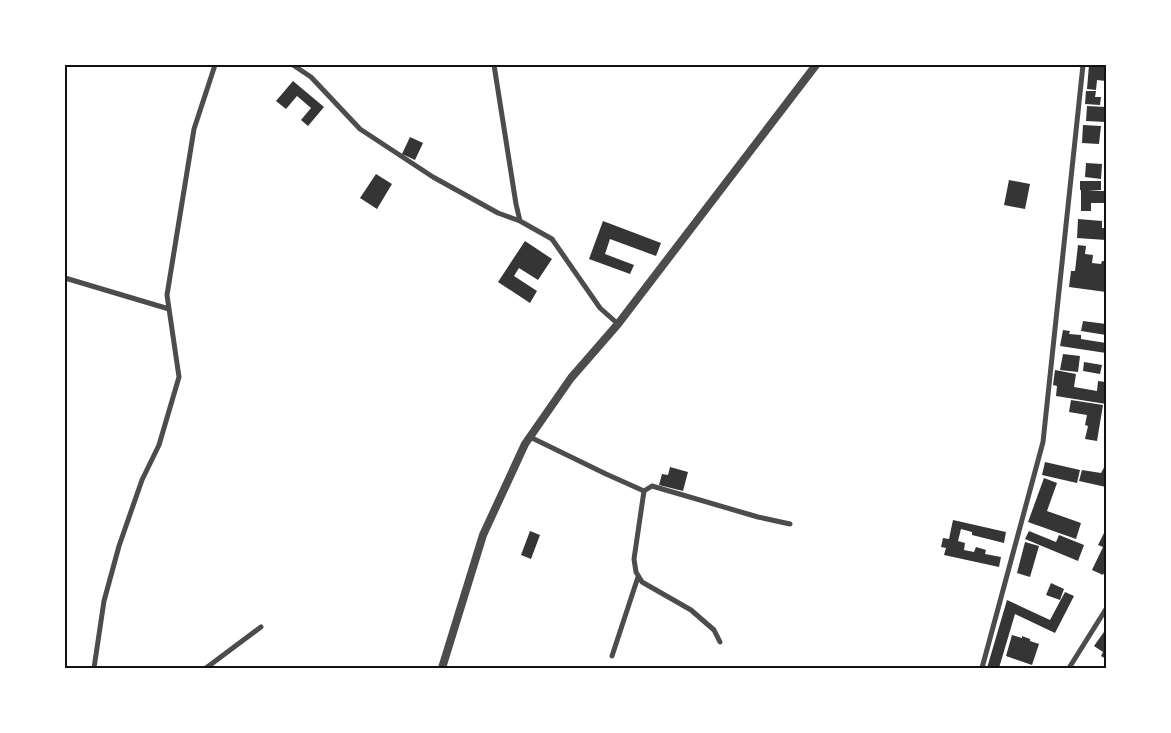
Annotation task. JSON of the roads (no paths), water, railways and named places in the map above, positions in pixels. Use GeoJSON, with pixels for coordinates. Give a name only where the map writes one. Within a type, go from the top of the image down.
{"type":"FeatureCollection","features":[{"type":"Feature","properties":{"kind":"street"},"geometry":{"type":"LineString","coordinates":[[94,668],[104,601],[119,546],[142,480],[159,445],[179,377],[167,295],[194,129],[214,65]]}},
{"type":"Feature","properties":{"kind":"street"},"geometry":{"type":"LineString","coordinates":[[293,65],[311,77],[360,129],[433,177],[498,213],[520,221],[552,240],[600,308],[618,324]]}},
{"type":"Feature","properties":{"kind":"street"},"geometry":{"type":"LineString","coordinates":[[494,65],[520,221]]}},
{"type":"Feature","properties":{"kind":"street"},"geometry":{"type":"LineString","coordinates":[[442,668],[483,535],[525,444],[571,378],[618,324],[816,65]]}},
{"type":"Feature","properties":{"kind":"street"},"geometry":{"type":"LineString","coordinates":[[982,668],[1043,442],[1083,65]]}},
{"type":"Feature","properties":{"kind":"street"},"geometry":{"type":"LineString","coordinates":[[65,278],[169,309]]}},
{"type":"Feature","properties":{"kind":"street"},"geometry":{"type":"LineString","coordinates":[[530,437],[606,474],[644,490],[652,486],[758,517],[790,524]]}},
{"type":"Feature","properties":{"kind":"street"},"geometry":{"type":"LineString","coordinates":[[644,490],[634,559],[638,577],[642,582],[691,610],[714,630],[720,642]]}},
{"type":"Feature","properties":{"kind":"street"},"geometry":{"type":"LineString","coordinates":[[612,656],[638,577]]}},
{"type":"Feature","properties":{"kind":"street"},"geometry":{"type":"LineString","coordinates":[[1069,668],[1106,609]]}},
{"type":"Feature","properties":{"kind":"street"},"geometry":{"type":"LineString","coordinates":[[206,668],[261,626]]}}]}
